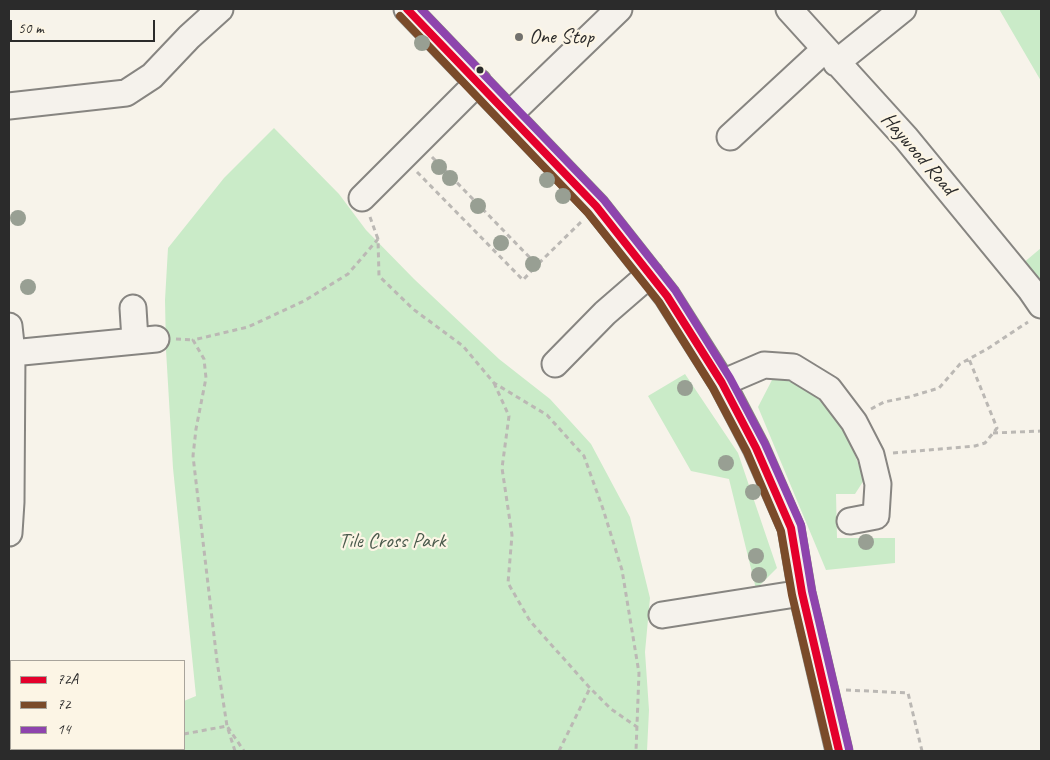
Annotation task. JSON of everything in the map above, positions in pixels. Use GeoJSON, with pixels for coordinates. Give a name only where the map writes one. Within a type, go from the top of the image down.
{"type":"FeatureCollection","features":[{"type":"Feature","properties":{"kind":"street"},"geometry":{"type":"LineString","coordinates":[[9,106],[126,93],[152,76],[189,37],[220,9]]}},
{"type":"Feature","properties":{"kind":"street"},"geometry":{"type":"LineString","coordinates":[[407,9],[596,206],[667,296],[722,383],[756,448],[791,528],[802,593],[839,751]]}},
{"type":"Feature","properties":{"kind":"street"},"geometry":{"type":"LineString","coordinates":[[509,114],[619,9]]}},
{"type":"Feature","properties":{"kind":"street","name":"Haywood Road"},"geometry":{"type":"LineString","coordinates":[[789,9],[830,57],[906,138],[1030,289],[1037,312]]}},
{"type":"Feature","properties":{"kind":"street"},"geometry":{"type":"LineString","coordinates":[[730,137],[830,57],[903,9]]}},
{"type":"Feature","properties":{"kind":"street"},"geometry":{"type":"LineString","coordinates":[[362,198],[478,82]]}},
{"type":"Feature","properties":{"kind":"street"},"geometry":{"type":"LineString","coordinates":[[556,364],[605,313],[650,274]]}},
{"type":"Feature","properties":{"kind":"street"},"geometry":{"type":"LineString","coordinates":[[12,353],[145,340],[133,308]]}},
{"type":"Feature","properties":{"kind":"street"},"geometry":{"type":"LineString","coordinates":[[9,326],[12,353],[9,534]]}},
{"type":"Feature","properties":{"kind":"street"},"geometry":{"type":"LineString","coordinates":[[722,383],[764,365],[793,366],[828,389],[854,422],[871,455],[878,484],[876,516],[850,521]]}},
{"type":"Feature","properties":{"kind":"street"},"geometry":{"type":"LineString","coordinates":[[662,615],[802,593]]}},
{"type":"Feature","properties":{"kind":"street"},"geometry":{"type":"LineString","coordinates":[[9,736],[10,751]]}},
{"type":"Feature","properties":{"kind":"path"},"geometry":{"type":"LineString","coordinates":[[410,150],[537,265]]}},
{"type":"Feature","properties":{"kind":"path"},"geometry":{"type":"LineString","coordinates":[[410,150],[523,280],[596,206]]}},
{"type":"Feature","properties":{"kind":"path"},"geometry":{"type":"LineString","coordinates":[[235,751],[227,726],[217,662],[194,456],[196,429],[206,378],[204,359],[193,340],[248,327],[304,301],[348,274],[378,239],[379,276],[413,309],[462,346],[494,383],[509,416],[502,468],[512,534],[508,583],[530,621],[611,709],[636,726]]}},
{"type":"Feature","properties":{"kind":"path"},"geometry":{"type":"LineString","coordinates":[[854,422],[867,411],[884,402],[939,388],[960,364],[1037,312]]}},
{"type":"Feature","properties":{"kind":"path"},"geometry":{"type":"LineString","coordinates":[[871,455],[975,446],[985,443],[997,428],[969,359]]}},
{"type":"Feature","properties":{"kind":"path"},"geometry":{"type":"LineString","coordinates":[[494,383],[546,415],[584,456],[622,570],[639,673],[636,751]]}},
{"type":"Feature","properties":{"kind":"path"},"geometry":{"type":"LineString","coordinates":[[993,433],[1041,430]]}},
{"type":"Feature","properties":{"kind":"path"},"geometry":{"type":"LineString","coordinates":[[559,751],[590,688]]}},
{"type":"Feature","properties":{"kind":"path"},"geometry":{"type":"LineString","coordinates":[[825,689],[908,693],[922,751]]}},
{"type":"Feature","properties":{"kind":"path"},"geometry":{"type":"LineString","coordinates":[[185,734],[227,726]]}},
{"type":"Feature","properties":{"kind":"path"},"geometry":{"type":"LineString","coordinates":[[227,726],[244,751]]}},
{"type":"Feature","properties":{"kind":"green space"},"geometry":{"type":"Polygon","coordinates":[[[999,9],[1041,9],[1041,81],[999,9]]]}},
{"type":"Feature","properties":{"kind":"green space","name":"Tile Cross Park"},"geometry":{"type":"Polygon","coordinates":[[[274,128],[339,194],[366,230],[414,279],[499,359],[550,399],[591,444],[630,517],[650,598],[645,652],[649,710],[647,751],[45,751],[185,750],[185,701],[196,696],[173,468],[166,350],[165,300],[168,248],[224,178],[274,128]]]}},
{"type":"Feature","properties":{"kind":"green space"},"geometry":{"type":"Polygon","coordinates":[[[1041,248],[1041,285],[1022,264],[1041,248]]]}},
{"type":"Feature","properties":{"kind":"green space"},"geometry":{"type":"Polygon","coordinates":[[[781,373],[794,378],[817,397],[847,433],[864,480],[855,494],[836,494],[837,538],[895,538],[895,563],[826,570],[758,407],[772,380],[781,373]]]}},
{"type":"Feature","properties":{"kind":"green space"},"geometry":{"type":"Polygon","coordinates":[[[685,374],[738,453],[777,568],[756,589],[729,479],[691,471],[648,396],[685,374]]]}},
{"type":"Feature","properties":{"kind":"transit line","name":"72A"},"geometry":{"type":"LineString","coordinates":[[407,9],[596,206],[667,296],[722,383],[756,448],[791,528],[802,593],[839,751]]}},
{"type":"Feature","properties":{"kind":"transit line","name":"14"},"geometry":{"type":"LineString","coordinates":[[421,9],[604,200],[675,290],[730,378],[765,444],[801,525],[812,591],[849,749]]}},
{"type":"Feature","properties":{"kind":"transit line","name":"72"},"geometry":{"type":"LineString","coordinates":[[400,16],[588,213],[659,302],[713,388],[747,452],[781,531],[792,595],[829,751]]}},
{"type":"Feature","properties":{"kind":"place","name":"One Stop"},"geometry":{"type":"Point","coordinates":[519,37]}}]}
